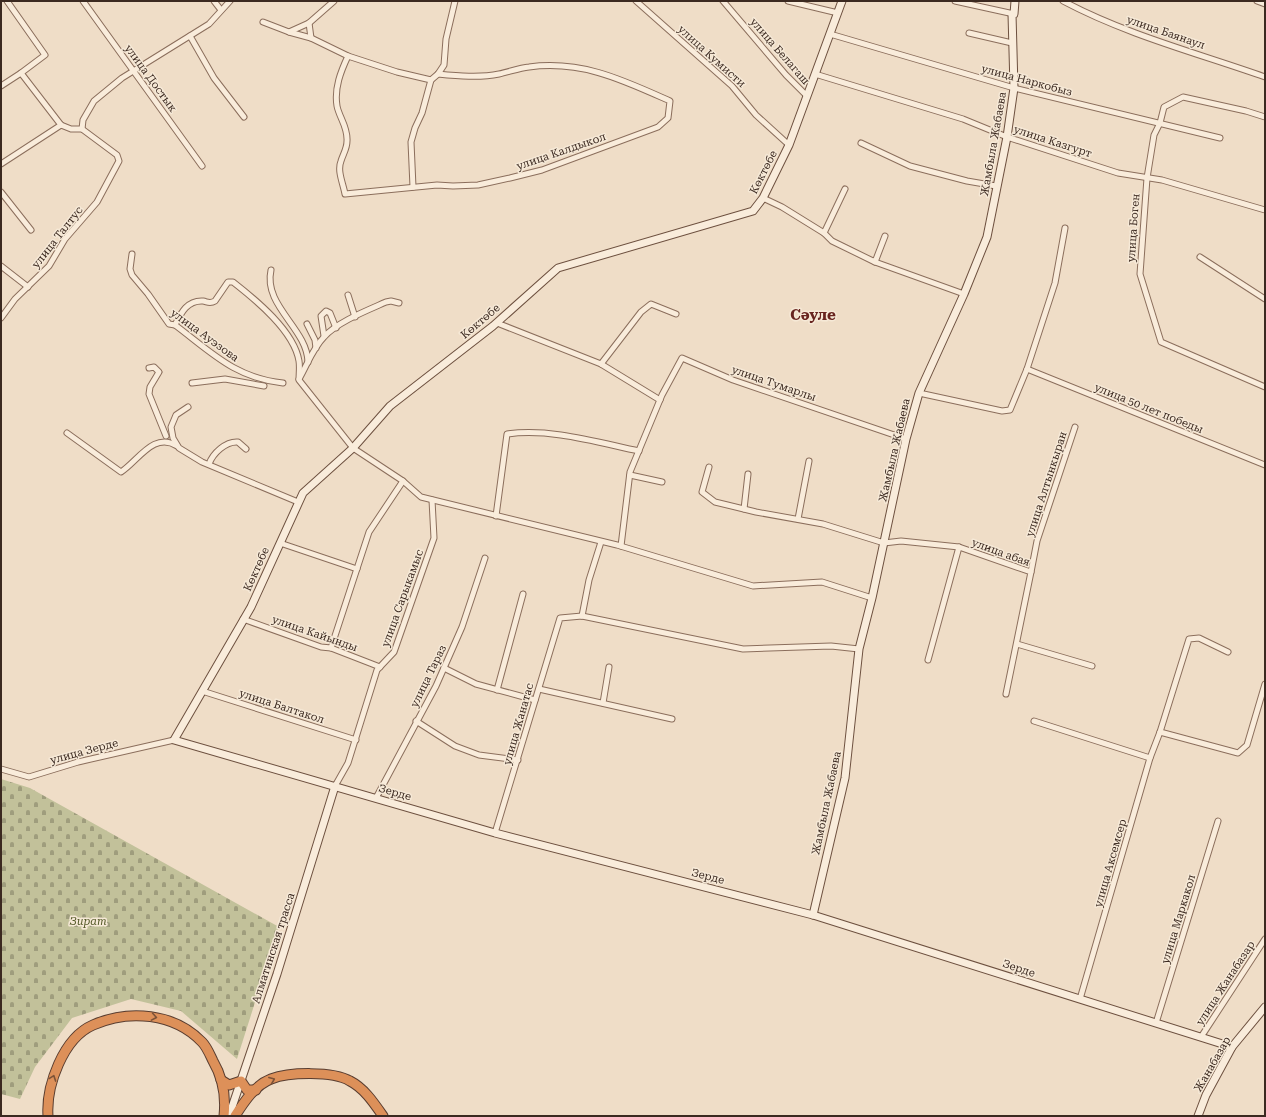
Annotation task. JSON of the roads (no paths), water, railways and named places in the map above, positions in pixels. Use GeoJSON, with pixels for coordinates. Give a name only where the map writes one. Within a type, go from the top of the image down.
{"type":"FeatureCollection","features":[{"type":"Feature","properties":{"kind":"highway"},"geometry":{"type":"LineString","coordinates":[[48,1116],[51,1081],[64,1052],[75,1038],[92,1025],[129,1015],[149,1016],[170,1020],[188,1029],[204,1043],[219,1072],[226,1102],[224,1116]]}},
{"type":"Feature","properties":{"kind":"highway"},"geometry":{"type":"LineString","coordinates":[[235,1116],[248,1096],[270,1079],[294,1074],[321,1074],[349,1080],[371,1098],[383,1116]]}},
{"type":"Feature","properties":{"kind":"highway"},"geometry":{"type":"LineString","coordinates":[[221,1080],[229,1085],[241,1081],[247,1090],[256,1090]]}},
{"type":"Feature","properties":{"kind":"street"},"geometry":{"type":"LineString","coordinates":[[1,86],[45,55],[7,1]]}},
{"type":"Feature","properties":{"kind":"street","name":"улица Достык"},"geometry":{"type":"LineString","coordinates":[[83,1],[202,166]]}},
{"type":"Feature","properties":{"kind":"street"},"geometry":{"type":"LineString","coordinates":[[214,1],[221,10]]}},
{"type":"Feature","properties":{"kind":"street"},"geometry":{"type":"LineString","coordinates":[[21,73],[61,126],[71,129],[82,129],[84,120],[94,101],[133,70],[209,24],[230,1]]}},
{"type":"Feature","properties":{"kind":"street"},"geometry":{"type":"LineString","coordinates":[[289,32],[309,23],[334,1]]}},
{"type":"Feature","properties":{"kind":"street"},"geometry":{"type":"LineString","coordinates":[[413,187],[411,142],[415,128],[422,113],[431,80],[438,74],[444,65],[446,39],[455,1]]}},
{"type":"Feature","properties":{"kind":"street","name":"улица Кумисти"},"geometry":{"type":"LineString","coordinates":[[636,1],[732,86],[756,115],[789,145]]}},
{"type":"Feature","properties":{"kind":"street","name":"улица Белагаш"},"geometry":{"type":"LineString","coordinates":[[723,1],[786,75],[807,96]]}},
{"type":"Feature","properties":{"kind":"street"},"geometry":{"type":"LineString","coordinates":[[788,1],[838,13]]}},
{"type":"Feature","properties":{"kind":"street","name":"Көктөбе"},"geometry":{"type":"LineString","coordinates":[[174,740],[251,607],[302,493],[353,448],[390,406],[497,322],[558,268],[753,211],[763,198],[789,145],[842,1]]}},
{"type":"Feature","properties":{"kind":"street"},"geometry":{"type":"LineString","coordinates":[[956,1],[1014,14]]}},
{"type":"Feature","properties":{"kind":"street","name":"Жамбыла Жабаева"},"geometry":{"type":"LineString","coordinates":[[813,915],[845,778],[859,649],[872,598],[906,439],[919,393],[964,294],[987,237],[1007,137],[1014,88],[1012,14],[1014,14],[1016,1]]}},
{"type":"Feature","properties":{"kind":"street","name":"улица Баянаул"},"geometry":{"type":"LineString","coordinates":[[1063,1],[1092,16],[1151,39],[1206,56],[1265,77]]}},
{"type":"Feature","properties":{"kind":"street"},"geometry":{"type":"LineString","coordinates":[[263,22],[289,32],[311,38],[348,56],[397,72],[431,80]]}},
{"type":"Feature","properties":{"kind":"street"},"geometry":{"type":"LineString","coordinates":[[309,23],[311,38]]}},
{"type":"Feature","properties":{"kind":"street"},"geometry":{"type":"LineString","coordinates":[[970,33],[1012,43]]}},
{"type":"Feature","properties":{"kind":"street","name":"улица Наркобыз"},"geometry":{"type":"LineString","coordinates":[[830,34],[1014,88],[1220,138]]}},
{"type":"Feature","properties":{"kind":"street"},"geometry":{"type":"LineString","coordinates":[[190,36],[214,78],[244,118]]}},
{"type":"Feature","properties":{"kind":"street","name":"улица Калдыкол"},"geometry":{"type":"LineString","coordinates":[[348,56],[339,74],[337,100],[337,106],[346,126],[348,140],[346,152],[341,161],[340,173],[345,194],[413,187],[478,184],[510,178],[542,170],[658,127],[668,118],[670,101],[614,76],[576,66],[555,65],[528,67],[498,74],[458,76],[438,74]]}},
{"type":"Feature","properties":{"kind":"street","name":"улица Казгурт"},"geometry":{"type":"LineString","coordinates":[[815,74],[963,119],[1007,137],[1118,173],[1162,180],[1265,210]]}},
{"type":"Feature","properties":{"kind":"street","name":"улица Боген"},"geometry":{"type":"LineString","coordinates":[[1265,117],[1246,111],[1183,97],[1164,107],[1160,123],[1154,135],[1147,178],[1140,274],[1161,342],[1265,387]]}},
{"type":"Feature","properties":{"kind":"street"},"geometry":{"type":"LineString","coordinates":[[1,164],[61,126]]}},
{"type":"Feature","properties":{"kind":"street","name":"улица Талтус"},"geometry":{"type":"LineString","coordinates":[[1,318],[15,299],[49,266],[65,239],[96,202],[119,161],[117,155],[82,129]]}},
{"type":"Feature","properties":{"kind":"street"},"geometry":{"type":"LineString","coordinates":[[861,143],[910,166],[967,181],[996,186]]}},
{"type":"Feature","properties":{"kind":"street"},"geometry":{"type":"LineString","coordinates":[[824,233],[845,189]]}},
{"type":"Feature","properties":{"kind":"street"},"geometry":{"type":"LineString","coordinates":[[1,192],[31,230]]}},
{"type":"Feature","properties":{"kind":"street"},"geometry":{"type":"LineString","coordinates":[[763,198],[824,233],[832,240],[874,262],[964,294]]}},
{"type":"Feature","properties":{"kind":"street"},"geometry":{"type":"LineString","coordinates":[[919,393],[1002,411],[1010,410],[1027,368],[1055,283],[1065,228]]}},
{"type":"Feature","properties":{"kind":"street"},"geometry":{"type":"LineString","coordinates":[[874,262],[885,236]]}},
{"type":"Feature","properties":{"kind":"street","name":"улица Ауэзова"},"geometry":{"type":"LineString","coordinates":[[132,254],[130,268],[132,275],[148,294],[169,324],[175,325],[227,366],[254,378],[283,383]]}},
{"type":"Feature","properties":{"kind":"street"},"geometry":{"type":"LineString","coordinates":[[1200,257],[1265,299]]}},
{"type":"Feature","properties":{"kind":"street"},"geometry":{"type":"LineString","coordinates":[[1,266],[28,287]]}},
{"type":"Feature","properties":{"kind":"street"},"geometry":{"type":"LineString","coordinates":[[271,270],[269,279],[276,299],[306,348],[308,363]]}},
{"type":"Feature","properties":{"kind":"street"},"geometry":{"type":"LineString","coordinates":[[175,325],[188,304],[196,301],[212,303],[228,282],[233,282],[264,309],[291,340],[299,362],[298,380],[353,448],[403,481],[421,498],[621,546],[753,586],[822,582],[872,598]]}},
{"type":"Feature","properties":{"kind":"street"},"geometry":{"type":"LineString","coordinates":[[348,295],[356,317]]}},
{"type":"Feature","properties":{"kind":"street"},"geometry":{"type":"LineString","coordinates":[[298,380],[324,336],[356,317],[386,302],[391,301],[399,303]]}},
{"type":"Feature","properties":{"kind":"street"},"geometry":{"type":"LineString","coordinates":[[602,364],[641,312],[651,304],[676,314]]}},
{"type":"Feature","properties":{"kind":"street"},"geometry":{"type":"LineString","coordinates":[[324,336],[321,316],[326,311],[330,313],[336,328]]}},
{"type":"Feature","properties":{"kind":"street"},"geometry":{"type":"LineString","coordinates":[[497,322],[602,364],[660,400]]}},
{"type":"Feature","properties":{"kind":"street"},"geometry":{"type":"LineString","coordinates":[[308,324],[315,340],[316,348]]}},
{"type":"Feature","properties":{"kind":"street","name":"улица Тумарлы"},"geometry":{"type":"LineString","coordinates":[[621,546],[630,475],[660,400],[682,358],[733,380],[906,439]]}},
{"type":"Feature","properties":{"kind":"street"},"geometry":{"type":"LineString","coordinates":[[149,368],[154,367],[159,372],[150,387],[149,394],[166,436]]}},
{"type":"Feature","properties":{"kind":"street","name":"улица 50 лет победы"},"geometry":{"type":"LineString","coordinates":[[1027,368],[1265,465]]}},
{"type":"Feature","properties":{"kind":"street"},"geometry":{"type":"LineString","coordinates":[[192,383],[225,379],[264,386]]}},
{"type":"Feature","properties":{"kind":"street"},"geometry":{"type":"LineString","coordinates":[[179,448],[173,438],[171,428],[176,415],[188,407]]}},
{"type":"Feature","properties":{"kind":"street","name":"улица Алтынкыран"},"geometry":{"type":"LineString","coordinates":[[1031,572],[1037,541],[1075,426]]}},
{"type":"Feature","properties":{"kind":"street"},"geometry":{"type":"LineString","coordinates":[[496,516],[507,434],[522,432],[576,438],[639,451]]}},
{"type":"Feature","properties":{"kind":"street"},"geometry":{"type":"LineString","coordinates":[[67,433],[121,472],[155,443],[169,442],[208,464],[298,502]]}},
{"type":"Feature","properties":{"kind":"street"},"geometry":{"type":"LineString","coordinates":[[208,464],[214,455],[230,442],[238,442],[246,449]]}},
{"type":"Feature","properties":{"kind":"street"},"geometry":{"type":"LineString","coordinates":[[798,519],[809,461]]}},
{"type":"Feature","properties":{"kind":"street"},"geometry":{"type":"LineString","coordinates":[[709,467],[702,492],[715,502],[822,524],[884,543],[901,541],[960,547]]}},
{"type":"Feature","properties":{"kind":"street"},"geometry":{"type":"LineString","coordinates":[[744,509],[748,474]]}},
{"type":"Feature","properties":{"kind":"street"},"geometry":{"type":"LineString","coordinates":[[630,475],[662,482]]}},
{"type":"Feature","properties":{"kind":"street"},"geometry":{"type":"LineString","coordinates":[[331,648],[369,532],[403,481]]}},
{"type":"Feature","properties":{"kind":"street","name":"улица Сарыкамыс"},"geometry":{"type":"LineString","coordinates":[[335,786],[348,763],[377,670],[394,652],[434,538],[432,500]]}},
{"type":"Feature","properties":{"kind":"street"},"geometry":{"type":"LineString","coordinates":[[601,542],[589,580],[582,616],[743,649],[831,646],[859,649]]}},
{"type":"Feature","properties":{"kind":"street"},"geometry":{"type":"LineString","coordinates":[[280,543],[357,569]]}},
{"type":"Feature","properties":{"kind":"street","name":"улица абая"},"geometry":{"type":"LineString","coordinates":[[928,660],[960,547],[1031,572],[1006,694]]}},
{"type":"Feature","properties":{"kind":"street","name":"улица Тараз"},"geometry":{"type":"LineString","coordinates":[[376,798],[444,668],[462,626],[486,558]]}},
{"type":"Feature","properties":{"kind":"street"},"geometry":{"type":"LineString","coordinates":[[497,690],[524,594]]}},
{"type":"Feature","properties":{"kind":"street","name":"улица Жанатас"},"geometry":{"type":"LineString","coordinates":[[495,833],[518,760],[558,621],[564,617],[582,616]]}},
{"type":"Feature","properties":{"kind":"street","name":"улица Кайынды"},"geometry":{"type":"LineString","coordinates":[[243,619],[321,647],[331,648],[380,667]]}},
{"type":"Feature","properties":{"kind":"street","name":"улица Аксемсер"},"geometry":{"type":"LineString","coordinates":[[1080,999],[1150,758],[1160,732],[1189,639],[1199,638],[1228,652]]}},
{"type":"Feature","properties":{"kind":"street"},"geometry":{"type":"LineString","coordinates":[[1016,644],[1092,666]]}},
{"type":"Feature","properties":{"kind":"street"},"geometry":{"type":"LineString","coordinates":[[603,703],[609,667]]}},
{"type":"Feature","properties":{"kind":"street"},"geometry":{"type":"LineString","coordinates":[[444,668],[476,684],[535,700]]}},
{"type":"Feature","properties":{"kind":"street"},"geometry":{"type":"LineString","coordinates":[[1160,732],[1238,753],[1247,745],[1265,684]]}},
{"type":"Feature","properties":{"kind":"street"},"geometry":{"type":"LineString","coordinates":[[538,689],[672,719]]}},
{"type":"Feature","properties":{"kind":"street","name":"улица Балтакол"},"geometry":{"type":"LineString","coordinates":[[202,691],[356,740]]}},
{"type":"Feature","properties":{"kind":"street"},"geometry":{"type":"LineString","coordinates":[[416,721],[455,746],[479,755],[518,760]]}},
{"type":"Feature","properties":{"kind":"street"},"geometry":{"type":"LineString","coordinates":[[1034,721],[1150,758]]}},
{"type":"Feature","properties":{"kind":"street","name":"Зерде"},"geometry":{"type":"LineString","coordinates":[[174,740],[495,833],[813,915],[1232,1047]]}},
{"type":"Feature","properties":{"kind":"street","name":"улица Зерде"},"geometry":{"type":"LineString","coordinates":[[1,769],[29,777],[78,762],[174,740]]}},
{"type":"Feature","properties":{"kind":"street","name":"Алматинская трасса"},"geometry":{"type":"LineString","coordinates":[[229,1116],[279,967],[335,786]]}},
{"type":"Feature","properties":{"kind":"street","name":"улица Маркакол"},"geometry":{"type":"LineString","coordinates":[[1156,1023],[1218,821]]}},
{"type":"Feature","properties":{"kind":"street","name":"улица Жанабазар"},"geometry":{"type":"LineString","coordinates":[[1201,1037],[1265,939]]}},
{"type":"Feature","properties":{"kind":"street","name":"Жанабазар"},"geometry":{"type":"LineString","coordinates":[[1198,1116],[1206,1095],[1232,1047],[1265,1007]]}},
{"type":"Feature","properties":{"kind":"district","name":"Сәуле"},"geometry":{"type":"Point","coordinates":[813,315]}},
{"type":"Feature","properties":{"kind":"park label","name":"Зират"},"geometry":{"type":"Point","coordinates":[88,921]}}]}
